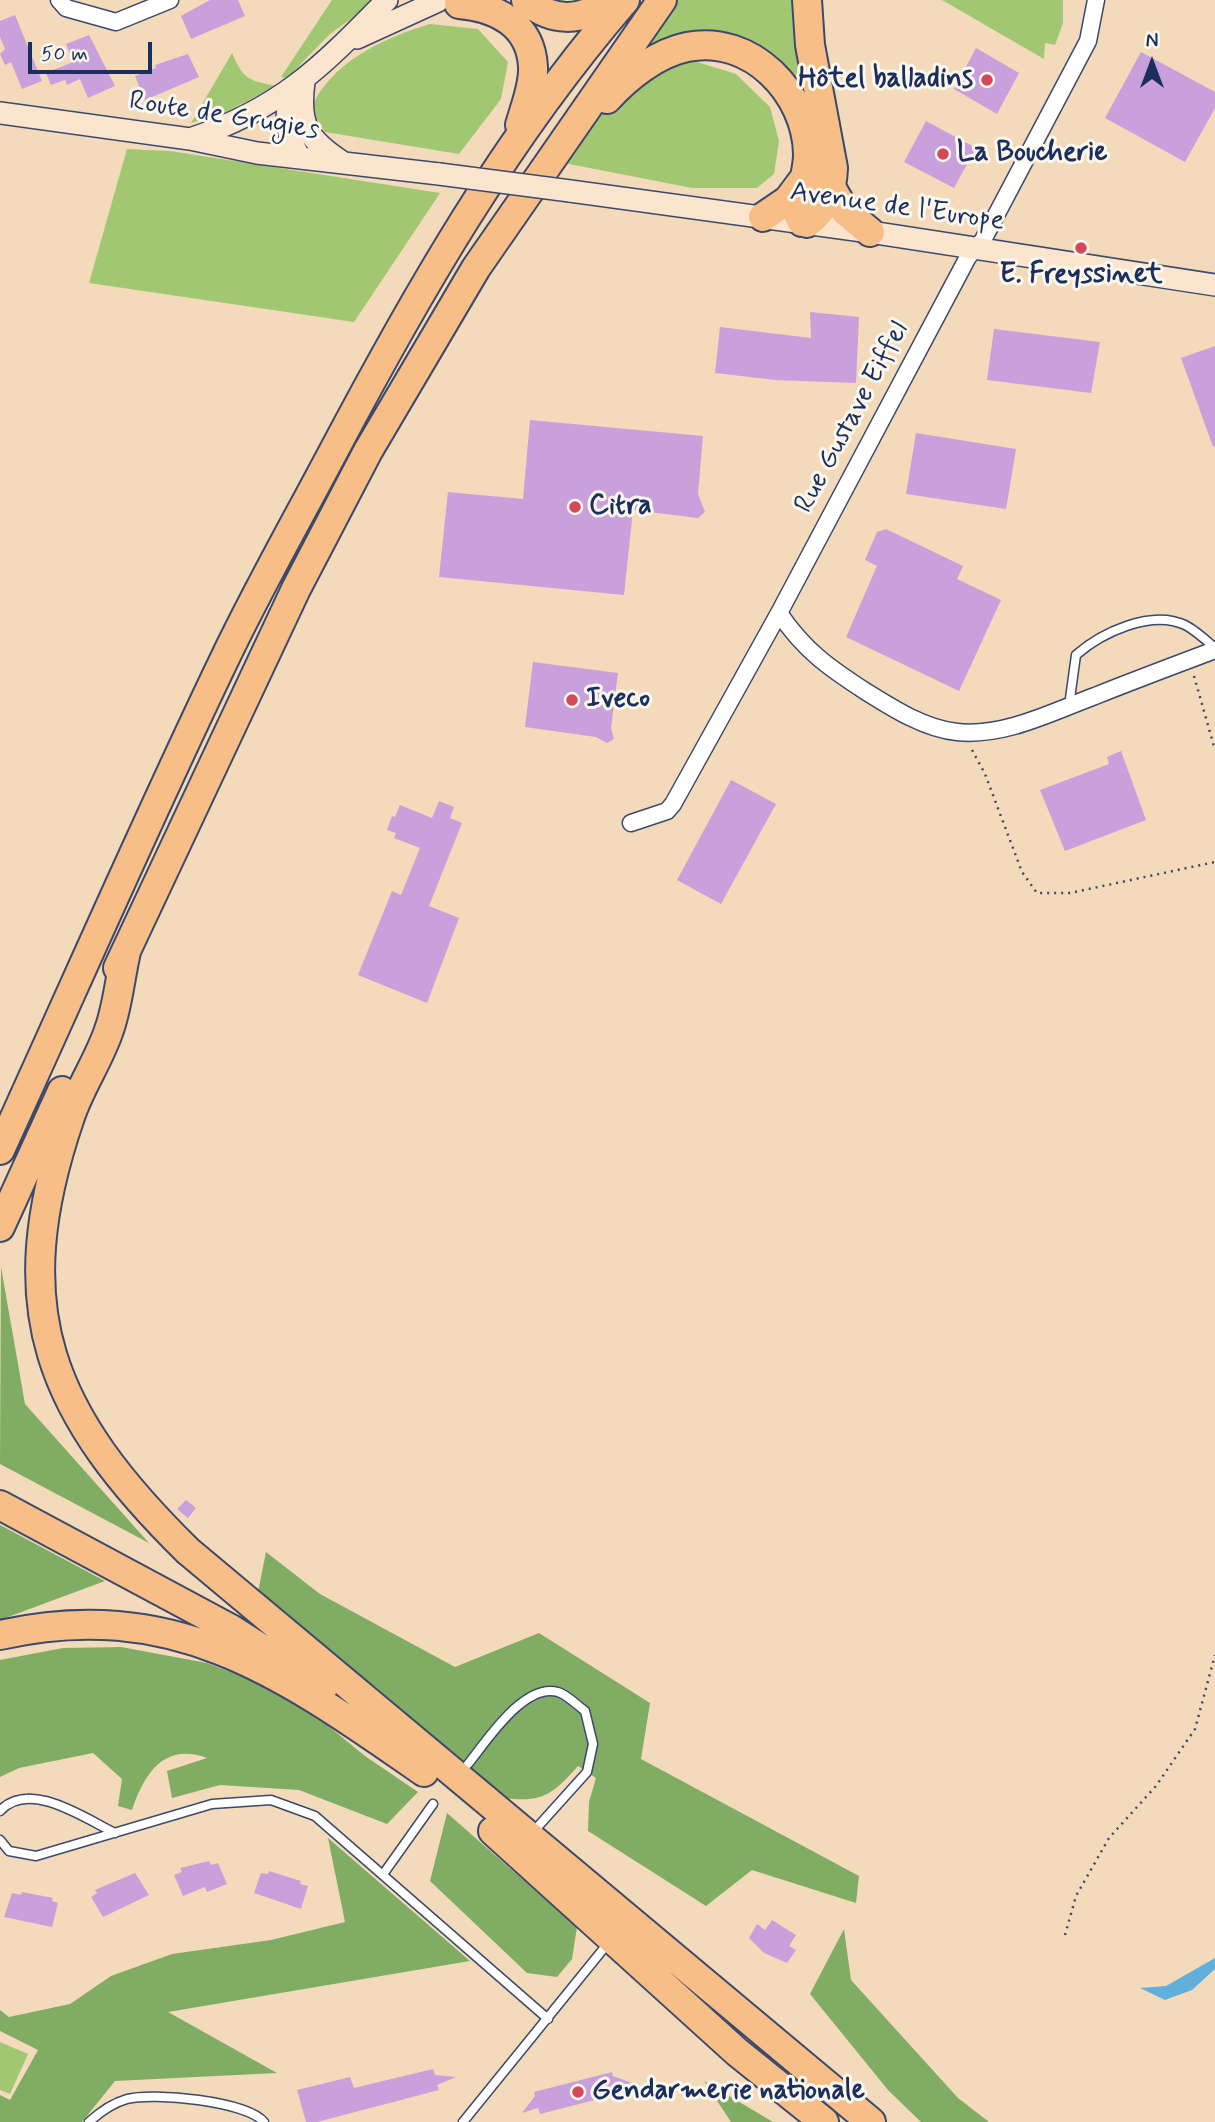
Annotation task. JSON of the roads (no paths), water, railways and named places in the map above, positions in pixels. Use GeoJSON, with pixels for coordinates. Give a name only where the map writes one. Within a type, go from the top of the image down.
{"type":"FeatureCollection","features":[{"type":"Feature","properties":{"kind":"highway"},"geometry":{"type":"LineString","coordinates":[[526,0],[540,12],[564,17],[587,13],[607,0]]}},
{"type":"Feature","properties":{"kind":"highway"},"geometry":{"type":"LineString","coordinates":[[0,1150],[215,680],[412,307],[512,151],[573,64],[625,0]]}},
{"type":"Feature","properties":{"kind":"highway"},"geometry":{"type":"LineString","coordinates":[[0,1227],[296,589],[368,450],[429,343],[521,202],[662,0]]}},
{"type":"Feature","properties":{"kind":"highway"},"geometry":{"type":"LineString","coordinates":[[521,202],[621,83],[651,62],[686,47],[728,48],[745,54],[774,73],[791,96],[804,126],[808,155],[797,212],[805,222],[822,211],[832,188],[833,168],[810,45],[807,0]]}},
{"type":"Feature","properties":{"kind":"highway"},"geometry":{"type":"LineString","coordinates":[[452,1],[485,6],[499,13],[512,22],[526,40],[533,66],[533,78],[512,151]]}},
{"type":"Feature","properties":{"kind":"highway"},"geometry":{"type":"LineString","coordinates":[[763,216],[788,200],[803,180]]}},
{"type":"Feature","properties":{"kind":"highway"},"geometry":{"type":"LineString","coordinates":[[832,188],[845,211],[870,232]]}},
{"type":"Feature","properties":{"kind":"highway"},"geometry":{"type":"LineString","coordinates":[[0,1123],[161,767],[179,733],[215,680]]}},
{"type":"Feature","properties":{"kind":"highway"},"geometry":{"type":"LineString","coordinates":[[126,952],[110,1030],[71,1114],[48,1188],[43,1219],[40,1282],[44,1322],[60,1383],[91,1441],[114,1473],[162,1526],[417,1746],[528,1837],[737,2052],[824,2122]]}},
{"type":"Feature","properties":{"kind":"highway"},"geometry":{"type":"LineString","coordinates":[[0,1488],[87,1530],[235,1618],[417,1746]]}},
{"type":"Feature","properties":{"kind":"highway"},"geometry":{"type":"LineString","coordinates":[[0,1504],[292,1665],[360,1715],[437,1794]]}},
{"type":"Feature","properties":{"kind":"highway"},"geometry":{"type":"LineString","coordinates":[[0,1635],[47,1626],[104,1624],[146,1629],[217,1647],[309,1693],[437,1794],[620,1929],[759,2026],[871,2122]]}},
{"type":"Feature","properties":{"kind":"street"},"geometry":{"type":"LineString","coordinates":[[59,0],[66,8],[116,22],[170,0]]}},
{"type":"Feature","properties":{"kind":"street"},"geometry":{"type":"LineString","coordinates":[[190,139],[258,112],[297,86],[387,0]]}},
{"type":"Feature","properties":{"kind":"street","name":"Rue Gustave Eiffel"},"geometry":{"type":"LineString","coordinates":[[631,824],[667,811],[673,804],[779,613],[968,257],[975,249],[1088,41],[1096,0]]}},
{"type":"Feature","properties":{"kind":"street"},"geometry":{"type":"LineString","coordinates":[[342,45],[452,1]]}},
{"type":"Feature","properties":{"kind":"street"},"geometry":{"type":"LineString","coordinates":[[297,86],[285,123],[288,137],[300,158]]}},
{"type":"Feature","properties":{"kind":"street"},"geometry":{"type":"LineString","coordinates":[[297,86],[304,124],[325,151],[346,164]]}},
{"type":"Feature","properties":{"kind":"street","name":"Route de Grugies"},"geometry":{"type":"LineString","coordinates":[[0,113],[190,139],[300,158],[570,191]]}},
{"type":"Feature","properties":{"kind":"street","name":"Avenue de l'Europe"},"geometry":{"type":"LineString","coordinates":[[570,191],[805,222],[1215,285]]}},
{"type":"Feature","properties":{"kind":"street"},"geometry":{"type":"LineString","coordinates":[[779,613],[798,642],[828,667],[881,701],[932,726],[969,732],[990,732],[1069,706],[1215,649]]}},
{"type":"Feature","properties":{"kind":"lane"},"geometry":{"type":"LineString","coordinates":[[1069,706],[1076,655],[1095,638],[1161,618],[1186,625],[1215,649]]}},
{"type":"Feature","properties":{"kind":"lane"},"geometry":{"type":"LineString","coordinates":[[468,1764],[506,1717],[534,1693],[558,1692],[584,1711],[593,1744],[587,1772],[528,1837]]}},
{"type":"Feature","properties":{"kind":"lane"},"geometry":{"type":"LineString","coordinates":[[384,1873],[437,1794]]}},
{"type":"Feature","properties":{"kind":"lane"},"geometry":{"type":"LineString","coordinates":[[0,1811],[9,1801],[31,1798],[64,1809],[115,1833]]}},
{"type":"Feature","properties":{"kind":"lane"},"geometry":{"type":"LineString","coordinates":[[0,1840],[9,1852],[36,1856],[212,1804],[271,1800],[315,1816],[384,1873],[548,2019]]}},
{"type":"Feature","properties":{"kind":"lane"},"geometry":{"type":"LineString","coordinates":[[463,2122],[620,1929]]}},
{"type":"Feature","properties":{"kind":"lane"},"geometry":{"type":"LineString","coordinates":[[89,2122],[119,2103],[140,2099],[212,2099],[264,2122]]}},
{"type":"Feature","properties":{"kind":"water"},"geometry":{"type":"Polygon","coordinates":[[[1215,1958],[1215,1969],[1192,1990],[1165,2000],[1140,1988],[1166,1986],[1215,1958]]]}},
{"type":"Feature","properties":{"kind":"place","name":"Hôtel balladins"},"geometry":{"type":"Point","coordinates":[987,80]}},
{"type":"Feature","properties":{"kind":"place","name":"La Boucherie"},"geometry":{"type":"Point","coordinates":[943,154]}},
{"type":"Feature","properties":{"kind":"place","name":"E. Freyssinet"},"geometry":{"type":"Point","coordinates":[1081,248]}},
{"type":"Feature","properties":{"kind":"place","name":"Citra"},"geometry":{"type":"Point","coordinates":[575,507]}},
{"type":"Feature","properties":{"kind":"place","name":"Iveco"},"geometry":{"type":"Point","coordinates":[572,700]}},
{"type":"Feature","properties":{"kind":"place","name":"Gendarmerie nationale"},"geometry":{"type":"Point","coordinates":[578,2092]}}]}
